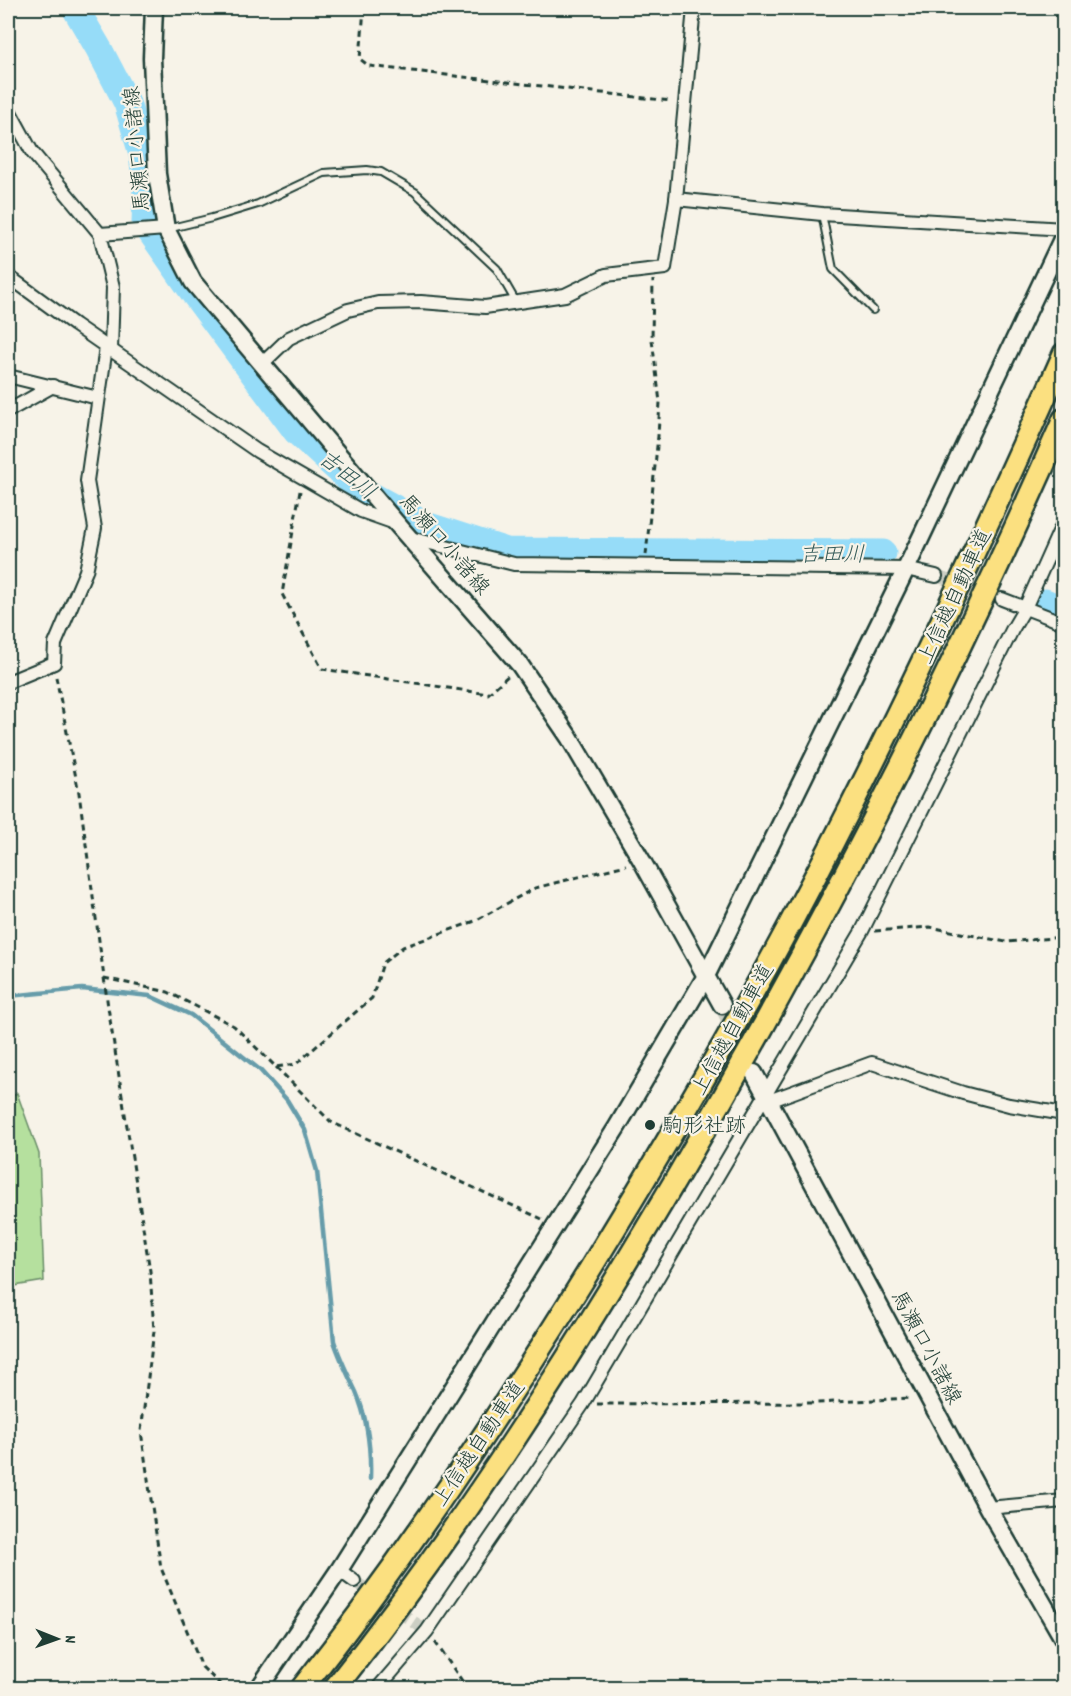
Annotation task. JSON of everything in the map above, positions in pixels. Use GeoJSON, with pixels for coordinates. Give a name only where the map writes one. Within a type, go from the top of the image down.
{"type":"FeatureCollection","features":[{"type":"Feature","properties":{"kind":"highway","name":"上信越自動車道"},"geometry":{"type":"LineString","coordinates":[[302,1689],[345,1634],[483,1438],[624,1213],[734,1026],[804,898],[900,711],[957,592],[1064,354]]}},
{"type":"Feature","properties":{"kind":"highway","name":"上信越自動車道"},"geometry":{"type":"LineString","coordinates":[[334,1689],[432,1559],[508,1448],[639,1242],[758,1038],[862,844],[922,725],[1064,419]]}},
{"type":"Feature","properties":{"kind":"main road","name":"馬瀬口小諸線"},"geometry":{"type":"LineString","coordinates":[[154,8],[152,58],[156,174],[166,229],[193,282],[397,524],[520,665],[569,737],[642,861],[722,1005]]}},
{"type":"Feature","properties":{"kind":"main road"},"geometry":{"type":"LineString","coordinates":[[259,1689],[339,1570],[555,1226],[707,975],[906,568],[1064,235]]}},
{"type":"Feature","properties":{"kind":"main road","name":"馬瀬口小諸線"},"geometry":{"type":"LineString","coordinates":[[754,1073],[988,1508],[1064,1640]]}},
{"type":"Feature","properties":{"kind":"street"},"geometry":{"type":"LineString","coordinates":[[262,363],[289,338],[348,310],[378,303],[421,302],[485,307],[565,295],[606,275],[665,268],[675,199],[694,8]]}},
{"type":"Feature","properties":{"kind":"street"},"geometry":{"type":"LineString","coordinates":[[8,108],[32,152],[100,234],[113,287],[108,349],[98,398],[87,481],[95,528],[86,570],[55,644],[54,663],[8,682]]}},
{"type":"Feature","properties":{"kind":"street"},"geometry":{"type":"LineString","coordinates":[[675,199],[822,214],[1064,229]]}},
{"type":"Feature","properties":{"kind":"street"},"geometry":{"type":"LineString","coordinates":[[100,234],[166,229]]}},
{"type":"Feature","properties":{"kind":"street"},"geometry":{"type":"LineString","coordinates":[[8,276],[108,349],[257,451],[361,511],[397,524]]}},
{"type":"Feature","properties":{"kind":"street"},"geometry":{"type":"LineString","coordinates":[[8,376],[98,398]]}},
{"type":"Feature","properties":{"kind":"street"},"geometry":{"type":"LineString","coordinates":[[8,411],[53,386]]}},
{"type":"Feature","properties":{"kind":"street"},"geometry":{"type":"LineString","coordinates":[[378,1689],[427,1631],[583,1404],[767,1097],[862,931],[1025,608],[1064,521]]}},
{"type":"Feature","properties":{"kind":"street"},"geometry":{"type":"LineString","coordinates":[[410,538],[514,564],[906,568],[936,576]]}},
{"type":"Feature","properties":{"kind":"street"},"geometry":{"type":"LineString","coordinates":[[1002,599],[1064,623]]}},
{"type":"Feature","properties":{"kind":"street"},"geometry":{"type":"LineString","coordinates":[[767,1097],[872,1063],[963,1093],[1009,1105],[1064,1114]]}},
{"type":"Feature","properties":{"kind":"street"},"geometry":{"type":"LineString","coordinates":[[988,1508],[1064,1501]]}},
{"type":"Feature","properties":{"kind":"street"},"geometry":{"type":"LineString","coordinates":[[339,1570],[354,1581]]}},
{"type":"Feature","properties":{"kind":"lane"},"geometry":{"type":"LineString","coordinates":[[166,229],[258,204],[324,173],[366,170],[381,172],[415,192],[497,269],[516,302]]}},
{"type":"Feature","properties":{"kind":"lane"},"geometry":{"type":"LineString","coordinates":[[822,214],[833,269],[873,310]]}},
{"type":"Feature","properties":{"kind":"path"},"geometry":{"type":"LineString","coordinates":[[364,8],[360,59],[369,66],[685,102]]}},
{"type":"Feature","properties":{"kind":"path"},"geometry":{"type":"LineString","coordinates":[[645,565],[660,402],[652,340],[654,270]]}},
{"type":"Feature","properties":{"kind":"path"},"geometry":{"type":"LineString","coordinates":[[302,478],[282,594],[322,669],[488,694],[520,665]]}},
{"type":"Feature","properties":{"kind":"path"},"geometry":{"type":"LineString","coordinates":[[54,663],[61,708],[80,793],[104,978],[150,1271],[154,1330],[141,1431],[161,1568],[202,1667],[224,1689]]}},
{"type":"Feature","properties":{"kind":"path"},"geometry":{"type":"LineString","coordinates":[[276,1067],[296,1064],[372,998],[382,963],[403,947],[475,921],[535,888],[642,861]]}},
{"type":"Feature","properties":{"kind":"path"},"geometry":{"type":"LineString","coordinates":[[862,931],[883,932],[930,927],[1006,942],[1064,937]]}},
{"type":"Feature","properties":{"kind":"path"},"geometry":{"type":"LineString","coordinates":[[104,978],[168,992],[234,1026],[331,1122],[555,1226]]}},
{"type":"Feature","properties":{"kind":"path"},"geometry":{"type":"LineString","coordinates":[[583,1404],[817,1403],[928,1397]]}},
{"type":"Feature","properties":{"kind":"path"},"geometry":{"type":"LineString","coordinates":[[427,1631],[467,1689]]}},
{"type":"Feature","properties":{"kind":"green space"},"geometry":{"type":"Polygon","coordinates":[[[17,1093],[39,1154],[44,1281],[8,1287],[8,1100],[17,1093]]]}},
{"type":"Feature","properties":{"kind":"waterway","name":"吉田川"},"geometry":{"type":"LineString","coordinates":[[75,8],[127,103],[142,154],[146,186],[145,224],[296,431],[358,488],[426,525],[507,551],[883,553]]}},
{"type":"Feature","properties":{"kind":"waterway","name":"吉田川"},"geometry":{"type":"LineString","coordinates":[[1045,602],[1064,610]]}},
{"type":"Feature","properties":{"kind":"waterway"},"geometry":{"type":"LineString","coordinates":[[8,996],[82,989],[150,996],[191,1015],[260,1070],[287,1100],[305,1130],[317,1171],[334,1341],[356,1392],[366,1423],[370,1479]]}},
{"type":"Feature","properties":{"kind":"tunnel"},"geometry":{"type":"LineString","coordinates":[[936,576],[1002,599]]}},
{"type":"Feature","properties":{"kind":"tunnel"},"geometry":{"type":"LineString","coordinates":[[722,1005],[750,1064]]}},
{"type":"Feature","properties":{"kind":"tunnel"},"geometry":{"type":"LineString","coordinates":[[354,1581],[427,1631]]}},
{"type":"Feature","properties":{"kind":"place","name":"駒形社跡"},"geometry":{"type":"Point","coordinates":[650,1125]}}]}
